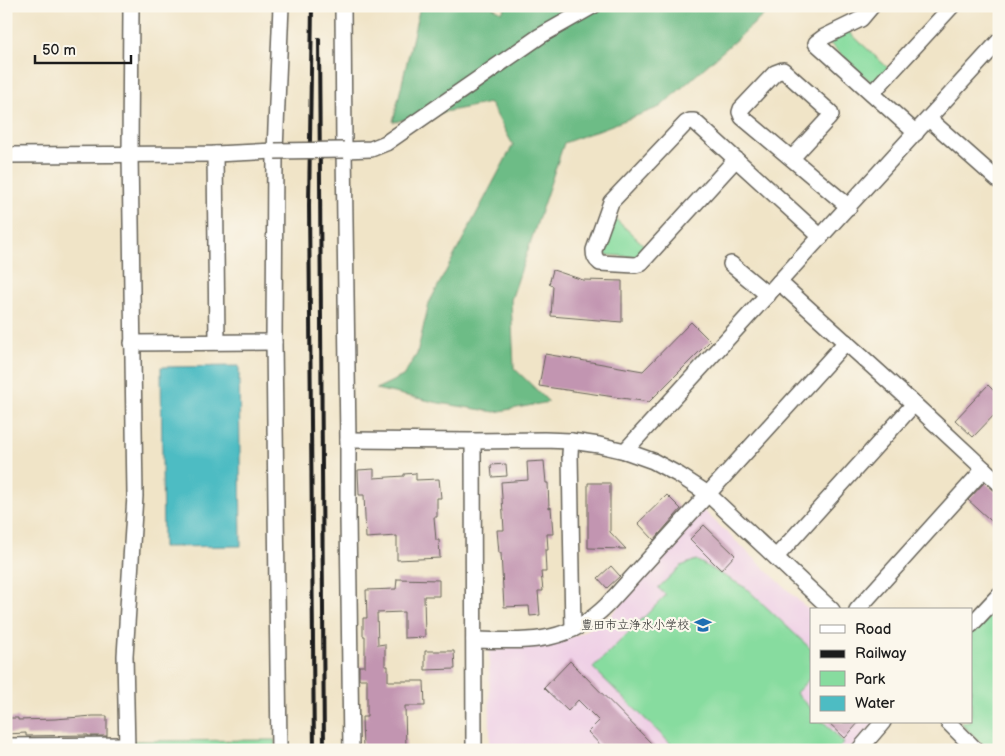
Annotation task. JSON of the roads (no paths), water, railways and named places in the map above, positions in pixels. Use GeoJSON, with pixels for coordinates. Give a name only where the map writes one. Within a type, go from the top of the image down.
{"type":"FeatureCollection","features":[{"type":"Feature","properties":{"kind":"street"},"geometry":{"type":"LineString","coordinates":[[6,746],[127,747],[125,656],[135,496],[130,154],[131,6]]}},
{"type":"Feature","properties":{"kind":"street"},"geometry":{"type":"LineString","coordinates":[[279,750],[274,342],[275,151],[281,6]]}},
{"type":"Feature","properties":{"kind":"street"},"geometry":{"type":"LineString","coordinates":[[343,6],[351,750]]}},
{"type":"Feature","properties":{"kind":"street"},"geometry":{"type":"LineString","coordinates":[[6,155],[215,154],[371,149],[386,143],[540,36],[593,6]]}},
{"type":"Feature","properties":{"kind":"street"},"geometry":{"type":"LineString","coordinates":[[872,6],[861,19],[816,42],[916,133]]}},
{"type":"Feature","properties":{"kind":"street"},"geometry":{"type":"LineString","coordinates":[[872,93],[952,6]]}},
{"type":"Feature","properties":{"kind":"street"},"geometry":{"type":"LineString","coordinates":[[625,451],[999,41]]}},
{"type":"Feature","properties":{"kind":"street"},"geometry":{"type":"LineString","coordinates":[[792,158],[831,115],[830,112],[783,70],[775,73],[741,109],[742,117],[849,207]]}},
{"type":"Feature","properties":{"kind":"street"},"geometry":{"type":"LineString","coordinates":[[929,119],[999,181]]}},
{"type":"Feature","properties":{"kind":"street"},"geometry":{"type":"LineString","coordinates":[[736,159],[640,264],[600,262],[594,256],[594,250],[611,202],[686,122],[690,121],[694,122],[736,159],[821,237]]}},
{"type":"Feature","properties":{"kind":"street"},"geometry":{"type":"LineString","coordinates":[[215,154],[217,342]]}},
{"type":"Feature","properties":{"kind":"street"},"geometry":{"type":"LineString","coordinates":[[731,264],[768,294]]}},
{"type":"Feature","properties":{"kind":"street"},"geometry":{"type":"LineString","coordinates":[[779,282],[999,483]]}},
{"type":"Feature","properties":{"kind":"street"},"geometry":{"type":"LineString","coordinates":[[132,343],[274,342]]}},
{"type":"Feature","properties":{"kind":"street"},"geometry":{"type":"LineString","coordinates":[[474,640],[538,640],[573,630],[588,622],[607,605],[846,342]]}},
{"type":"Feature","properties":{"kind":"street"},"geometry":{"type":"LineString","coordinates":[[776,557],[914,404]]}},
{"type":"Feature","properties":{"kind":"street"},"geometry":{"type":"LineString","coordinates":[[348,440],[571,441],[625,451],[653,461],[679,474],[708,494],[830,608]]}},
{"type":"Feature","properties":{"kind":"street"},"geometry":{"type":"LineString","coordinates":[[473,441],[474,750]]}},
{"type":"Feature","properties":{"kind":"street"},"geometry":{"type":"LineString","coordinates":[[571,441],[573,630]]}},
{"type":"Feature","properties":{"kind":"street"},"geometry":{"type":"LineString","coordinates":[[859,608],[984,469]]}},
{"type":"Feature","properties":{"kind":"street"},"geometry":{"type":"LineString","coordinates":[[972,624],[999,595]]}},
{"type":"Feature","properties":{"kind":"street"},"geometry":{"type":"LineString","coordinates":[[859,750],[882,724]]}},
{"type":"Feature","properties":{"kind":"street"},"geometry":{"type":"LineString","coordinates":[[950,724],[976,750]]}},
{"type":"Feature","properties":{"kind":"water"},"geometry":{"type":"Polygon","coordinates":[[[239,366],[241,546],[163,547],[161,367],[239,366]]]}},
{"type":"Feature","properties":{"kind":"railway"},"geometry":{"type":"LineString","coordinates":[[312,6],[309,205],[314,750]]}},
{"type":"Feature","properties":{"kind":"railway"},"geometry":{"type":"LineString","coordinates":[[319,39],[324,750]]}},
{"type":"Feature","properties":{"kind":"place","name":"豊田市立浄水小学校"},"geometry":{"type":"Point","coordinates":[703,625]}}]}
